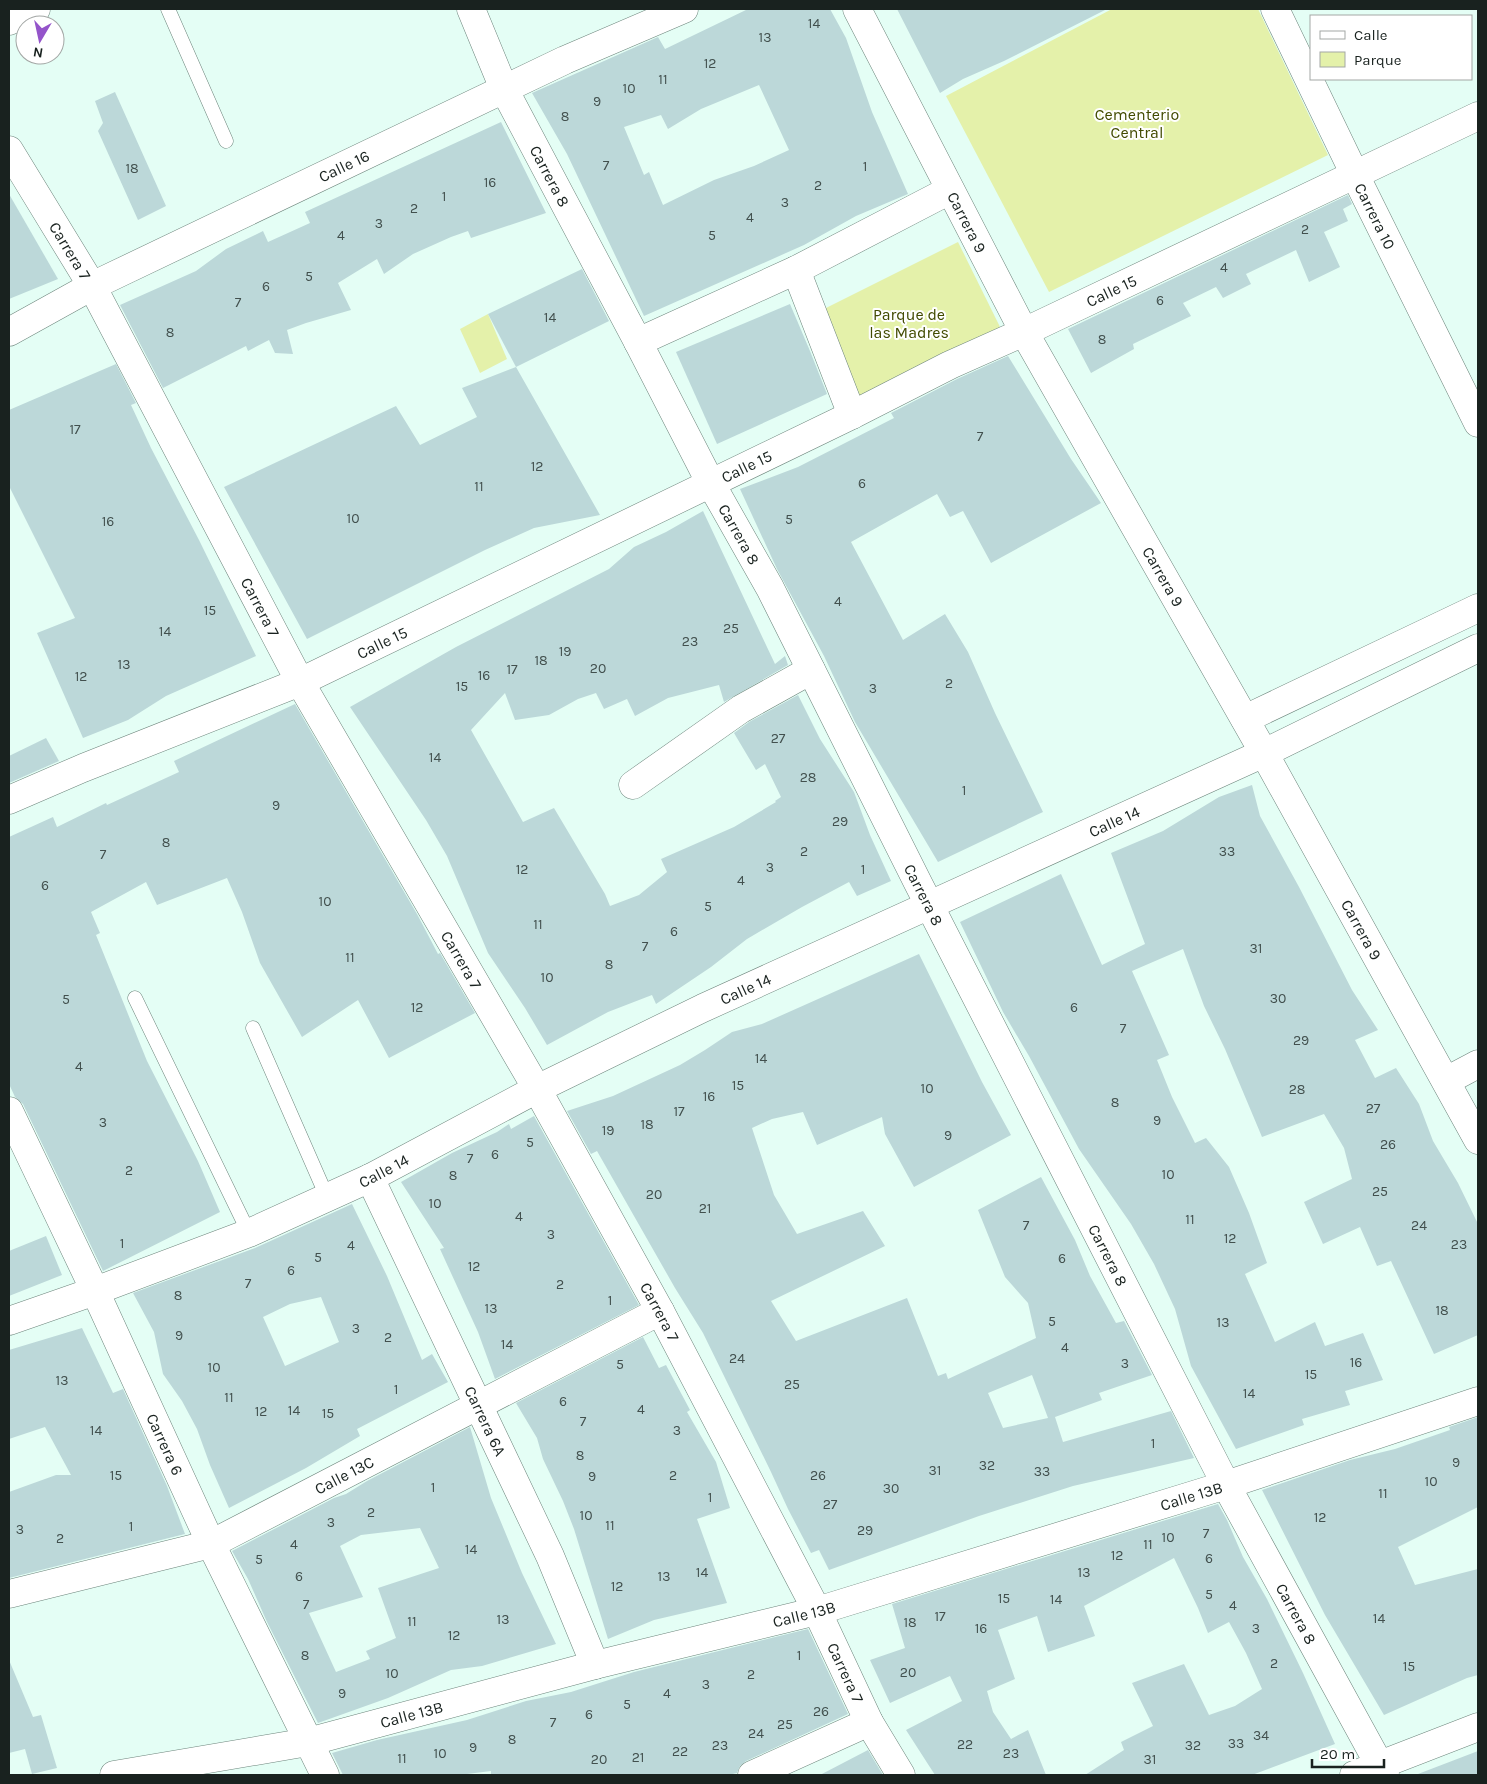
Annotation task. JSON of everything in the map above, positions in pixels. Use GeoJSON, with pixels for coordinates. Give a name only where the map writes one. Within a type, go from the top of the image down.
{"type":"FeatureCollection","features":[{"type":"Feature","properties":{"kind":"street"},"geometry":{"type":"LineString","coordinates":[[9,21],[36,9]]}},
{"type":"Feature","properties":{"kind":"street","name":"Carrera 8"},"geometry":{"type":"LineString","coordinates":[[471,9],[504,89],[710,482],[770,588],[1226,1485],[1383,1771]]}},
{"type":"Feature","properties":{"kind":"street","name":"Calle 16"},"geometry":{"type":"LineString","coordinates":[[9,332],[92,286],[565,60],[684,9]]}},
{"type":"Feature","properties":{"kind":"street","name":"Carrera 9"},"geometry":{"type":"LineString","coordinates":[[858,9],[1024,332],[1245,719],[1478,1140]]}},
{"type":"Feature","properties":{"kind":"street","name":"Carrera 10"},"geometry":{"type":"LineString","coordinates":[[1275,9],[1355,176],[1478,423]]}},
{"type":"Feature","properties":{"kind":"street","name":"Calle 15"},"geometry":{"type":"LineString","coordinates":[[9,800],[83,768],[300,682],[710,482],[852,415],[950,365],[1355,176],[1478,116]]}},
{"type":"Feature","properties":{"kind":"street","name":"Carrera 7"},"geometry":{"type":"LineString","coordinates":[[9,150],[92,286],[300,682],[537,1090],[660,1311],[817,1612],[869,1722],[901,1775]]}},
{"type":"Feature","properties":{"kind":"street"},"geometry":{"type":"LineString","coordinates":[[638,342],[796,270],[950,190]]}},
{"type":"Feature","properties":{"kind":"street"},"geometry":{"type":"LineString","coordinates":[[796,270],[852,415]]}},
{"type":"Feature","properties":{"kind":"street"},"geometry":{"type":"LineString","coordinates":[[1245,719],[1478,608]]}},
{"type":"Feature","properties":{"kind":"street","name":"Calle 14"},"geometry":{"type":"LineString","coordinates":[[9,1321],[249,1233],[370,1178],[537,1090],[703,1008],[1264,753],[1478,648]]}},
{"type":"Feature","properties":{"kind":"street"},"geometry":{"type":"LineString","coordinates":[[633,786],[741,709],[811,670]]}},
{"type":"Feature","properties":{"kind":"street"},"geometry":{"type":"LineString","coordinates":[[1446,1081],[1478,1064]]}},
{"type":"Feature","properties":{"kind":"street","name":"Carrera 6"},"geometry":{"type":"LineString","coordinates":[[9,1111],[95,1290],[211,1544],[325,1775]]}},
{"type":"Feature","properties":{"kind":"street","name":"Carrera 6A"},"geometry":{"type":"LineString","coordinates":[[370,1178],[550,1556],[595,1665]]}},
{"type":"Feature","properties":{"kind":"street","name":"Calle 13C"},"geometry":{"type":"LineString","coordinates":[[9,1594],[211,1544],[660,1311]]}},
{"type":"Feature","properties":{"kind":"street","name":"Calle 13B"},"geometry":{"type":"LineString","coordinates":[[114,1775],[308,1742],[595,1665],[817,1612],[1226,1485],[1478,1400]]}},
{"type":"Feature","properties":{"kind":"street"},"geometry":{"type":"LineString","coordinates":[[752,1775],[869,1722]]}},
{"type":"Feature","properties":{"kind":"street"},"geometry":{"type":"LineString","coordinates":[[1354,1775],[1383,1771],[1478,1727]]}},
{"type":"Feature","properties":{"kind":"lane"},"geometry":{"type":"LineString","coordinates":[[168,9],[226,141]]}},
{"type":"Feature","properties":{"kind":"lane"},"geometry":{"type":"LineString","coordinates":[[136,998],[249,1233]]}},
{"type":"Feature","properties":{"kind":"lane"},"geometry":{"type":"LineString","coordinates":[[253,1028],[327,1197]]}},
{"type":"Feature","properties":{"kind":"green space","name":"Cementerio Central"},"geometry":{"type":"Polygon","coordinates":[[[1112,9],[1258,9],[1328,155],[1049,292],[946,96],[1112,9]]]}},
{"type":"Feature","properties":{"kind":"green space","name":"Parque de las Madres"},"geometry":{"type":"Polygon","coordinates":[[[958,242],[1003,333],[859,404],[814,314],[958,242]]]}},
{"type":"Feature","properties":{"kind":"green space"},"geometry":{"type":"Polygon","coordinates":[[[488,314],[507,359],[480,373],[460,329],[488,314]]]}},
{"type":"Feature","properties":{"kind":"building"},"geometry":{"type":"Polygon","coordinates":[[[748,9],[830,9],[846,38],[872,112],[908,194],[856,216],[804,245],[644,316],[567,154],[532,93],[658,37],[665,49],[748,9]],[[759,85],[701,109],[668,129],[661,115],[624,127],[644,175],[649,172],[663,205],[714,180],[754,166],[789,150],[759,85]]]}},
{"type":"Feature","properties":{"kind":"building"},"geometry":{"type":"Polygon","coordinates":[[[897,9],[1107,9],[1004,61],[963,79],[940,93],[897,9]]]}},
{"type":"Feature","properties":{"kind":"building"},"geometry":{"type":"Polygon","coordinates":[[[115,92],[166,206],[138,220],[98,131],[103,123],[95,101],[115,92]]]}},
{"type":"Feature","properties":{"kind":"building"},"geometry":{"type":"Polygon","coordinates":[[[501,122],[546,213],[471,238],[468,231],[451,237],[413,254],[384,274],[377,259],[338,283],[351,310],[287,330],[293,354],[275,353],[269,340],[248,351],[246,346],[163,388],[120,305],[196,271],[226,249],[263,231],[268,242],[310,223],[305,212],[501,122]]]}},
{"type":"Feature","properties":{"kind":"building"},"geometry":{"type":"Polygon","coordinates":[[[9,194],[58,279],[9,299],[9,194]]]}},
{"type":"Feature","properties":{"kind":"building"},"geometry":{"type":"Polygon","coordinates":[[[1348,195],[1352,204],[1343,209],[1348,221],[1324,232],[1340,267],[1309,282],[1296,250],[1246,274],[1251,284],[1223,298],[1216,287],[1183,303],[1191,316],[1133,344],[1134,349],[1091,373],[1068,329],[1348,195]]]}},
{"type":"Feature","properties":{"kind":"building"},"geometry":{"type":"Polygon","coordinates":[[[582,269],[609,321],[516,367],[488,314],[582,269]]]}},
{"type":"Feature","properties":{"kind":"building"},"geometry":{"type":"Polygon","coordinates":[[[790,304],[827,394],[717,444],[676,352],[790,304]]]}},
{"type":"Feature","properties":{"kind":"building"},"geometry":{"type":"Polygon","coordinates":[[[1008,356],[1071,459],[1101,503],[991,563],[963,511],[950,517],[937,494],[851,542],[903,640],[945,614],[968,652],[1043,812],[938,862],[855,722],[824,656],[777,569],[740,489],[798,467],[894,418],[891,413],[957,379],[1008,356]]]}},
{"type":"Feature","properties":{"kind":"building"},"geometry":{"type":"Polygon","coordinates":[[[116,364],[136,403],[131,405],[151,448],[256,656],[166,696],[128,720],[83,738],[37,633],[75,618],[9,486],[9,410],[116,364]]]}},
{"type":"Feature","properties":{"kind":"building"},"geometry":{"type":"Polygon","coordinates":[[[516,367],[600,515],[534,528],[485,550],[307,639],[224,487],[396,406],[420,445],[477,417],[462,388],[516,367]]]}},
{"type":"Feature","properties":{"kind":"building"},"geometry":{"type":"Polygon","coordinates":[[[703,511],[775,664],[785,656],[788,665],[724,702],[719,685],[668,698],[635,716],[627,699],[604,709],[596,693],[578,699],[549,715],[515,720],[505,693],[471,730],[523,822],[554,808],[605,894],[610,906],[639,895],[667,872],[661,859],[734,827],[776,802],[781,797],[765,764],[756,770],[734,733],[749,722],[798,695],[820,739],[854,792],[870,835],[891,881],[857,896],[849,882],[747,939],[711,967],[656,1004],[652,995],[608,1012],[547,1045],[488,953],[447,856],[426,820],[350,707],[456,647],[609,569],[634,547],[666,532],[703,511]]]}},
{"type":"Feature","properties":{"kind":"building"},"geometry":{"type":"Polygon","coordinates":[[[295,704],[417,914],[438,954],[440,953],[475,1013],[389,1058],[358,1000],[302,1037],[260,963],[242,912],[227,878],[157,905],[146,882],[91,912],[100,933],[96,935],[147,1061],[198,1161],[220,1212],[103,1271],[23,1104],[15,1097],[9,1084],[9,837],[53,817],[57,827],[106,803],[107,805],[179,772],[174,761],[295,704]]]}},
{"type":"Feature","properties":{"kind":"building"},"geometry":{"type":"Polygon","coordinates":[[[46,738],[59,761],[9,783],[9,756],[46,738]]]}},
{"type":"Feature","properties":{"kind":"building"},"geometry":{"type":"Polygon","coordinates":[[[1252,785],[1260,816],[1352,990],[1378,1030],[1355,1040],[1375,1078],[1396,1068],[1419,1104],[1433,1141],[1458,1183],[1478,1224],[1478,1335],[1434,1354],[1391,1261],[1377,1266],[1360,1227],[1323,1244],[1304,1202],[1352,1179],[1344,1148],[1324,1114],[1262,1137],[1225,1049],[1204,1006],[1183,949],[1132,971],[1169,1055],[1157,1060],[1172,1097],[1195,1143],[1206,1138],[1229,1167],[1249,1213],[1267,1263],[1245,1274],[1275,1342],[1315,1322],[1325,1346],[1363,1333],[1383,1380],[1345,1391],[1350,1405],[1302,1419],[1304,1425],[1236,1449],[1191,1366],[1175,1309],[1154,1264],[1131,1224],[1079,1149],[1003,1012],[960,922],[1061,874],[1102,965],[1145,944],[1111,853],[1163,831],[1219,797],[1252,785]]]}},
{"type":"Feature","properties":{"kind":"building"},"geometry":{"type":"Polygon","coordinates":[[[919,954],[982,1082],[1011,1135],[914,1187],[885,1134],[882,1117],[817,1145],[803,1112],[772,1119],[752,1128],[774,1195],[797,1234],[863,1211],[885,1246],[771,1301],[796,1341],[907,1298],[938,1376],[946,1373],[948,1379],[1036,1338],[1028,1303],[1005,1277],[978,1210],[1041,1177],[1075,1240],[1090,1276],[1116,1323],[1124,1321],[1152,1375],[1099,1393],[1102,1400],[1055,1417],[1063,1442],[1171,1411],[1194,1458],[1073,1486],[979,1516],[829,1570],[819,1550],[811,1553],[703,1333],[675,1288],[597,1151],[591,1154],[567,1111],[613,1096],[680,1065],[732,1032],[762,1024],[919,954]],[[1032,1375],[988,1393],[1003,1428],[1048,1418],[1032,1375]]]}},
{"type":"Feature","properties":{"kind":"building"},"geometry":{"type":"Polygon","coordinates":[[[534,1116],[639,1305],[495,1379],[478,1332],[440,1249],[444,1248],[401,1182],[509,1124],[511,1129],[534,1116]]]}},
{"type":"Feature","properties":{"kind":"building"},"geometry":{"type":"Polygon","coordinates":[[[352,1204],[387,1276],[422,1360],[432,1354],[448,1382],[357,1429],[360,1436],[306,1468],[229,1508],[197,1429],[182,1401],[163,1374],[154,1332],[133,1293],[255,1248],[352,1204]],[[321,1297],[290,1304],[263,1317],[285,1366],[339,1342],[321,1297]]]}},
{"type":"Feature","properties":{"kind":"building"},"geometry":{"type":"Polygon","coordinates":[[[46,1236],[62,1275],[9,1296],[9,1251],[46,1236]]]}},
{"type":"Feature","properties":{"kind":"building"},"geometry":{"type":"Polygon","coordinates":[[[82,1328],[113,1393],[123,1389],[167,1486],[185,1534],[9,1578],[9,1492],[56,1475],[71,1475],[45,1427],[9,1439],[9,1350],[82,1328]]]}},
{"type":"Feature","properties":{"kind":"building"},"geometry":{"type":"Polygon","coordinates":[[[643,1337],[659,1368],[666,1365],[690,1410],[687,1412],[716,1462],[730,1508],[697,1519],[727,1603],[654,1620],[608,1639],[574,1529],[543,1459],[537,1438],[516,1403],[643,1337]]]}},
{"type":"Feature","properties":{"kind":"building"},"geometry":{"type":"Polygon","coordinates":[[[1478,1417],[1478,1507],[1398,1547],[1415,1585],[1478,1569],[1478,1675],[1467,1678],[1384,1715],[1325,1615],[1262,1490],[1350,1460],[1395,1449],[1450,1430],[1449,1427],[1478,1417]]]}},
{"type":"Feature","properties":{"kind":"building"},"geometry":{"type":"Polygon","coordinates":[[[470,1427],[491,1498],[522,1573],[556,1644],[482,1666],[451,1670],[388,1698],[318,1723],[267,1622],[248,1579],[232,1551],[334,1498],[346,1494],[470,1427]],[[420,1528],[361,1535],[340,1546],[363,1597],[309,1613],[336,1672],[370,1659],[366,1651],[396,1638],[378,1588],[439,1568],[420,1528]]]}},
{"type":"Feature","properties":{"kind":"building"},"geometry":{"type":"Polygon","coordinates":[[[1218,1504],[1243,1557],[1267,1599],[1335,1744],[1252,1775],[1085,1775],[1124,1750],[1121,1742],[1153,1726],[1132,1683],[1184,1664],[1209,1715],[1235,1706],[1262,1689],[1246,1653],[1229,1622],[1208,1633],[1174,1558],[1084,1606],[1095,1636],[1048,1652],[1037,1616],[998,1630],[1015,1679],[987,1691],[993,1712],[1011,1739],[1028,1730],[1046,1775],[935,1775],[906,1730],[962,1701],[950,1676],[890,1703],[870,1660],[905,1648],[892,1604],[1218,1504]]]}},
{"type":"Feature","properties":{"kind":"building"},"geometry":{"type":"Polygon","coordinates":[[[808,1629],[848,1714],[746,1761],[740,1766],[737,1773],[728,1775],[491,1775],[491,1771],[459,1775],[343,1775],[332,1753],[377,1740],[467,1720],[526,1701],[571,1692],[634,1672],[808,1629]]]}},
{"type":"Feature","properties":{"kind":"building"},"geometry":{"type":"Polygon","coordinates":[[[9,1660],[33,1717],[41,1715],[57,1768],[32,1774],[25,1749],[9,1753],[9,1660]]]}},
{"type":"Feature","properties":{"kind":"building"},"geometry":{"type":"Polygon","coordinates":[[[868,1750],[883,1775],[820,1775],[868,1750]]]}},
{"type":"Feature","properties":{"kind":"building"},"geometry":{"type":"Polygon","coordinates":[[[1478,1751],[1478,1775],[1418,1774],[1478,1751]]]}}]}
